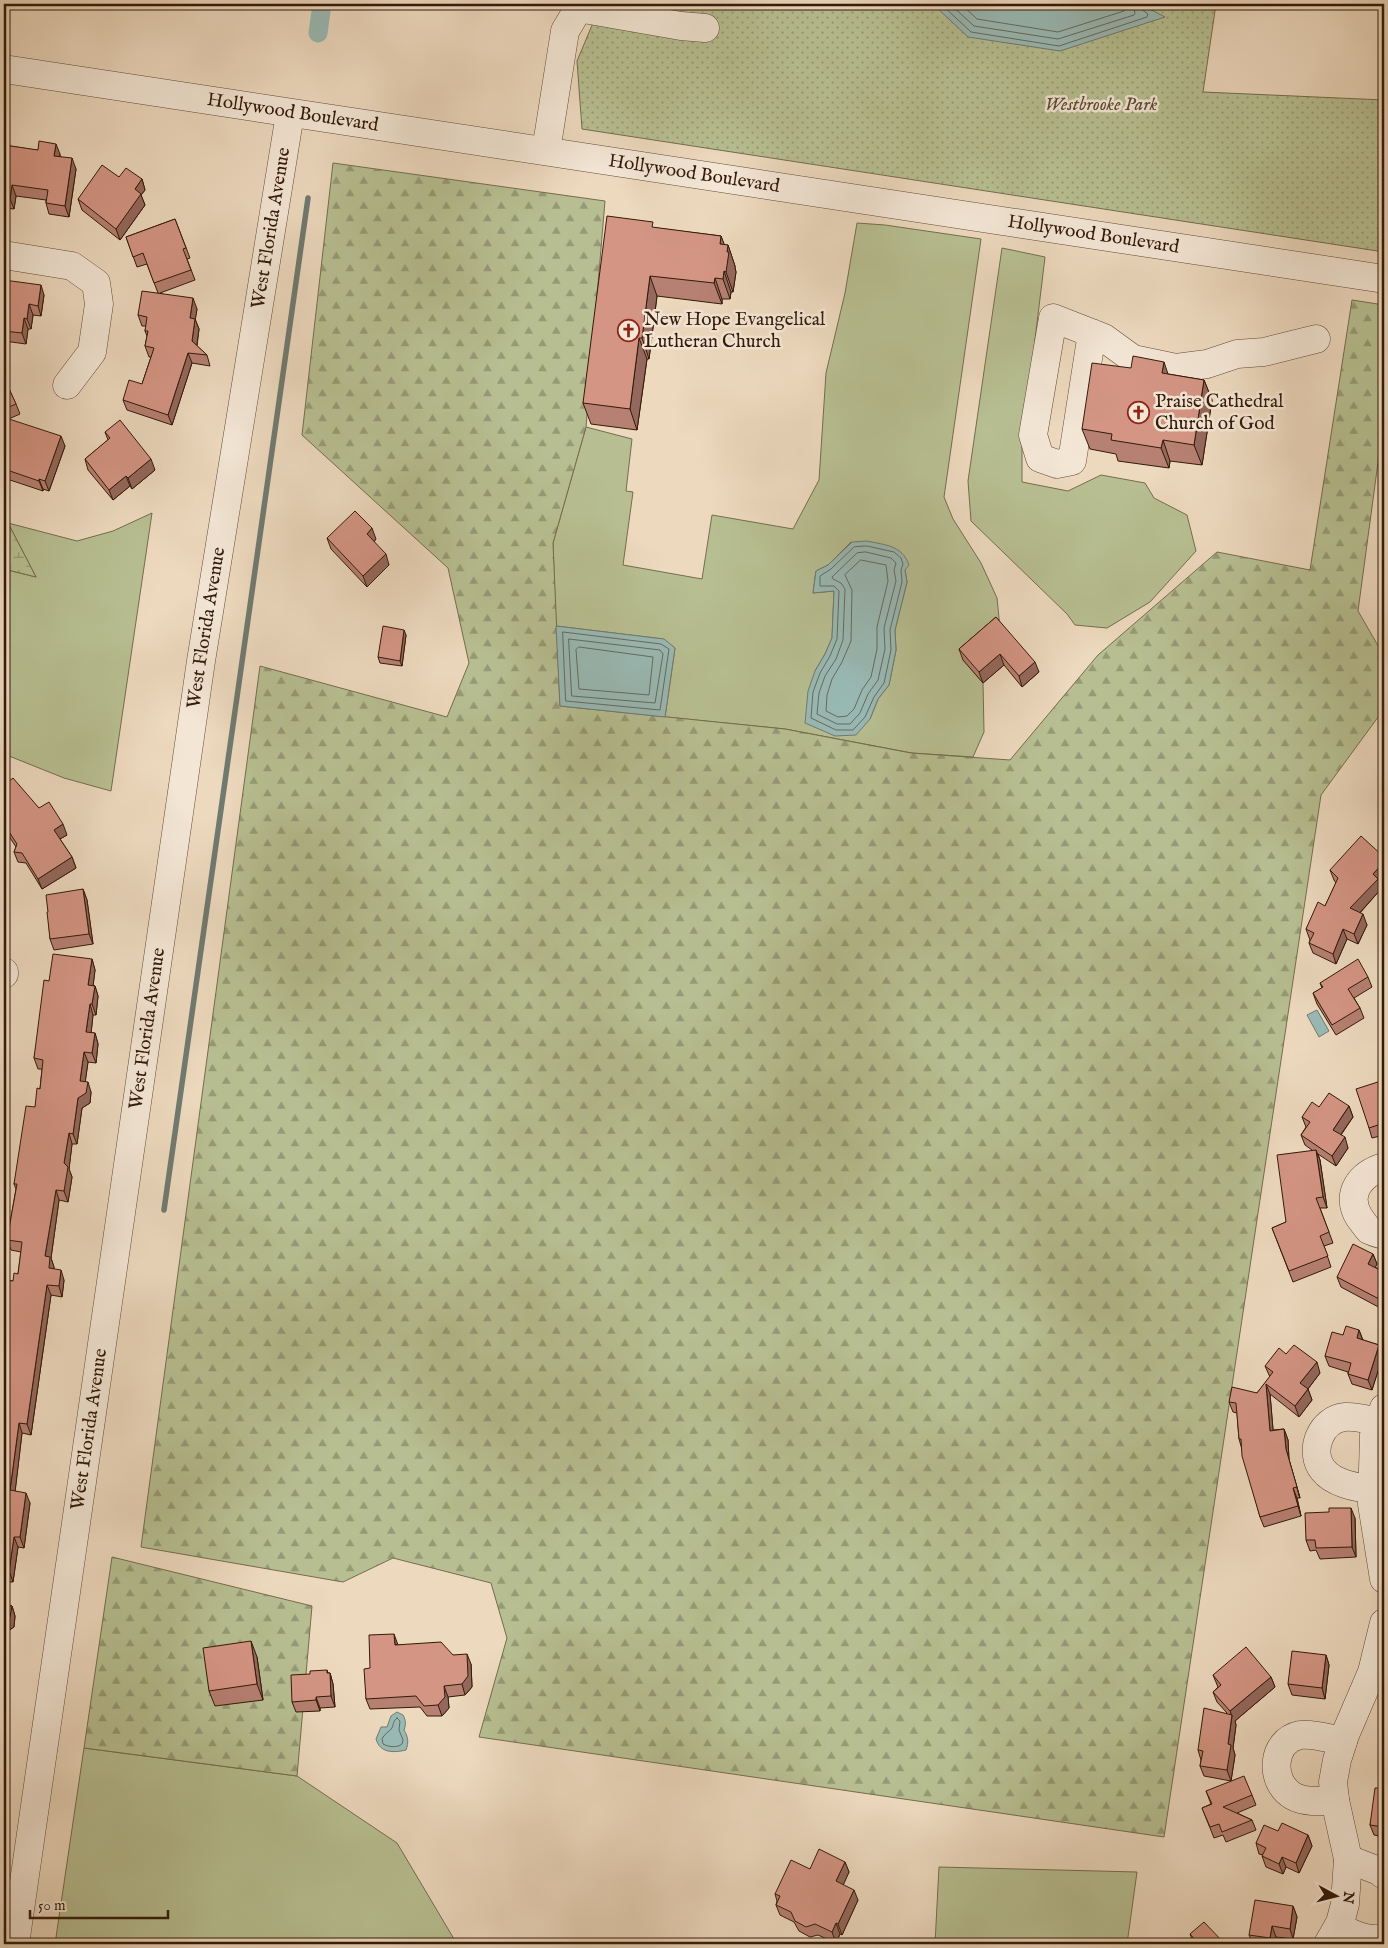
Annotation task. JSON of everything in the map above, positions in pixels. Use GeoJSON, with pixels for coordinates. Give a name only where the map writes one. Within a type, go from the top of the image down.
{"type":"FeatureCollection","features":[{"type":"Feature","properties":{"kind":"street"},"geometry":{"type":"LineString","coordinates":[[546,151],[565,31],[579,6],[681,26],[705,28]]}},
{"type":"Feature","properties":{"kind":"street","name":"Hollywood Boulevard"},"geometry":{"type":"LineString","coordinates":[[4,69],[1384,279]]}},
{"type":"Feature","properties":{"kind":"street","name":"West Florida Avenue"},"geometry":{"type":"LineString","coordinates":[[15,1944],[200,671],[290,114]]}},
{"type":"Feature","properties":{"kind":"street"},"geometry":{"type":"LineString","coordinates":[[4,255],[72,266],[96,283],[99,304],[92,352],[67,385]]}},
{"type":"Feature","properties":{"kind":"street"},"geometry":{"type":"LineString","coordinates":[[1092,333],[1072,461],[1057,464],[1040,458],[1033,435],[1052,318],[1092,333],[1104,338],[1133,359],[1176,368],[1207,364],[1237,354],[1264,352],[1316,339]]}},
{"type":"Feature","properties":{"kind":"street"},"geometry":{"type":"LineString","coordinates":[[1384,1167],[1367,1174],[1357,1186],[1353,1196],[1354,1209],[1369,1230],[1384,1235]]}},
{"type":"Feature","properties":{"kind":"street"},"geometry":{"type":"LineString","coordinates":[[1372,1489],[1348,1484],[1324,1472],[1319,1463],[1317,1449],[1319,1437],[1326,1425],[1346,1416],[1382,1415],[1374,1435],[1372,1504],[1382,1548],[1384,1579]]}},
{"type":"Feature","properties":{"kind":"street"},"geometry":{"type":"LineString","coordinates":[[1384,1623],[1372,1672],[1342,1741],[1333,1782],[1348,1859],[1345,1904],[1333,1936],[1376,1940],[1384,1938]]}},
{"type":"Feature","properties":{"kind":"street"},"geometry":{"type":"LineString","coordinates":[[1335,1800],[1303,1800],[1292,1796],[1278,1779],[1275,1768],[1284,1744],[1293,1738],[1302,1735],[1342,1741]]}},
{"type":"Feature","properties":{"kind":"street"},"geometry":{"type":"LineString","coordinates":[[1348,1859],[1379,1871],[1384,1875]]}},
{"type":"Feature","properties":{"kind":"green space","name":"Westbrooke Park"},"geometry":{"type":"Polygon","coordinates":[[[601,4],[1216,4],[1203,92],[1384,100],[1384,252],[582,129],[577,61],[601,4]]]}},
{"type":"Feature","properties":{"kind":"green space"},"geometry":{"type":"Polygon","coordinates":[[[333,163],[605,201],[586,427],[553,543],[560,706],[785,729],[911,753],[1010,760],[1098,655],[1217,552],[1310,570],[1352,300],[1384,305],[1384,418],[1358,611],[1384,656],[1384,709],[1321,795],[1164,1837],[479,1737],[507,1638],[491,1583],[393,1558],[343,1582],[141,1547],[260,666],[447,717],[469,663],[448,568],[302,435],[333,163]]]}},
{"type":"Feature","properties":{"kind":"green space"},"geometry":{"type":"Polygon","coordinates":[[[857,223],[885,225],[981,239],[944,497],[953,519],[981,563],[997,598],[1000,628],[963,660],[983,683],[984,732],[973,757],[912,753],[785,729],[665,717],[675,648],[663,639],[556,626],[553,543],[586,427],[632,439],[626,491],[633,492],[623,565],[702,579],[712,515],[793,529],[819,480],[826,373],[845,293],[857,223]],[[851,542],[828,565],[816,571],[813,593],[834,591],[832,638],[815,671],[870,719],[878,699],[889,685],[896,650],[895,630],[907,582],[905,570],[851,542]]]}},
{"type":"Feature","properties":{"kind":"green space"},"geometry":{"type":"Polygon","coordinates":[[[1002,248],[1045,257],[1022,447],[1022,482],[1068,491],[1101,475],[1145,483],[1154,498],[1187,515],[1196,551],[1150,602],[1107,628],[1075,625],[1067,614],[971,521],[968,481],[1002,248]]]}},
{"type":"Feature","properties":{"kind":"green space"},"geometry":{"type":"Polygon","coordinates":[[[152,513],[111,791],[64,778],[4,754],[4,569],[36,577],[8,523],[77,541],[113,531],[152,513]]]}},
{"type":"Feature","properties":{"kind":"green space"},"geometry":{"type":"Polygon","coordinates":[[[4,519],[8,523],[36,577],[4,569],[4,519]]]}},
{"type":"Feature","properties":{"kind":"green space"},"geometry":{"type":"Polygon","coordinates":[[[112,1557],[312,1606],[297,1776],[84,1748],[112,1557]]]}},
{"type":"Feature","properties":{"kind":"green space"},"geometry":{"type":"Polygon","coordinates":[[[84,1748],[297,1776],[397,1843],[457,1944],[341,1944],[320,1940],[292,1944],[55,1944],[84,1748]]]}},
{"type":"Feature","properties":{"kind":"green space"},"geometry":{"type":"Polygon","coordinates":[[[939,1867],[1137,1872],[1127,1944],[935,1944],[939,1867]]]}},
{"type":"Feature","properties":{"kind":"water"},"geometry":{"type":"Polygon","coordinates":[[[933,4],[1140,4],[1165,17],[1060,51],[968,37],[933,4]]]}},
{"type":"Feature","properties":{"kind":"water"},"geometry":{"type":"Polygon","coordinates":[[[867,541],[892,547],[902,553],[909,565],[905,570],[907,582],[895,630],[896,650],[889,685],[878,699],[870,719],[856,735],[835,736],[805,723],[808,691],[815,671],[832,638],[834,591],[813,593],[816,571],[828,565],[852,542],[867,541]]]}},
{"type":"Feature","properties":{"kind":"water"},"geometry":{"type":"Polygon","coordinates":[[[556,626],[664,639],[675,648],[665,717],[560,706],[556,626]]]}},
{"type":"Feature","properties":{"kind":"water"},"geometry":{"type":"Polygon","coordinates":[[[1317,1010],[1329,1031],[1319,1037],[1307,1015],[1317,1010]]]}},
{"type":"Feature","properties":{"kind":"water"},"geometry":{"type":"Polygon","coordinates":[[[397,1712],[403,1715],[405,1719],[404,1730],[408,1740],[406,1750],[392,1752],[381,1747],[376,1739],[381,1727],[387,1727],[391,1716],[397,1712]]]}},
{"type":"Feature","properties":{"kind":"building"},"geometry":{"type":"Polygon","coordinates":[[[39,141],[56,144],[54,156],[72,158],[65,206],[46,203],[48,190],[12,185],[10,199],[4,198],[4,145],[38,150],[39,141]]]}},
{"type":"Feature","properties":{"kind":"building"},"geometry":{"type":"Polygon","coordinates":[[[102,165],[119,177],[126,168],[142,179],[135,189],[141,194],[116,229],[78,199],[102,165]]]}},
{"type":"Feature","properties":{"kind":"building","name":"New Hope Evangelical Lutheran Church"},"geometry":{"type":"Polygon","coordinates":[[[607,216],[653,222],[652,227],[721,236],[720,244],[728,245],[727,252],[729,252],[723,279],[715,278],[714,283],[650,276],[642,338],[639,338],[630,409],[583,403],[607,216]]]}},
{"type":"Feature","properties":{"kind":"building"},"geometry":{"type":"Polygon","coordinates":[[[175,219],[186,248],[183,249],[191,270],[154,283],[143,253],[133,257],[126,237],[175,219]]]}},
{"type":"Feature","properties":{"kind":"building"},"geometry":{"type":"Polygon","coordinates":[[[4,280],[41,285],[38,306],[29,304],[27,319],[24,318],[22,333],[4,331],[4,280]]]}},
{"type":"Feature","properties":{"kind":"building"},"geometry":{"type":"Polygon","coordinates":[[[142,291],[193,298],[190,318],[195,319],[192,341],[207,355],[188,353],[168,415],[123,400],[129,380],[142,384],[154,348],[145,346],[148,331],[145,331],[147,317],[138,315],[142,291]]]}},
{"type":"Feature","properties":{"kind":"building","name":"Praise Cathedral Church of God"},"geometry":{"type":"Polygon","coordinates":[[[1133,356],[1164,362],[1162,373],[1204,380],[1194,445],[1163,440],[1161,448],[1111,440],[1112,434],[1082,429],[1092,363],[1131,368],[1133,356]]]}},
{"type":"Feature","properties":{"kind":"building"},"geometry":{"type":"Polygon","coordinates":[[[4,378],[16,404],[4,409],[4,378]]]}},
{"type":"Feature","properties":{"kind":"building"},"geometry":{"type":"Polygon","coordinates":[[[9,419],[61,436],[45,481],[39,479],[39,481],[4,469],[4,435],[9,419]]]}},
{"type":"Feature","properties":{"kind":"building"},"geometry":{"type":"Polygon","coordinates":[[[120,420],[151,459],[128,478],[126,476],[109,490],[85,459],[110,438],[105,432],[120,420]]]}},
{"type":"Feature","properties":{"kind":"building"},"geometry":{"type":"Polygon","coordinates":[[[355,511],[372,528],[367,534],[386,554],[363,576],[327,538],[355,511]]]}},
{"type":"Feature","properties":{"kind":"building"},"geometry":{"type":"Polygon","coordinates":[[[996,617],[1035,662],[1019,676],[1000,654],[979,672],[959,649],[996,617]]]}},
{"type":"Feature","properties":{"kind":"building"},"geometry":{"type":"Polygon","coordinates":[[[383,626],[404,630],[400,661],[378,657],[383,626]]]}},
{"type":"Feature","properties":{"kind":"building"},"geometry":{"type":"Polygon","coordinates":[[[4,778],[8,782],[13,778],[39,808],[49,802],[63,824],[54,830],[72,857],[38,879],[22,853],[14,852],[17,844],[4,824],[4,778]]]}},
{"type":"Feature","properties":{"kind":"building"},"geometry":{"type":"Polygon","coordinates":[[[1361,836],[1384,857],[1384,862],[1373,874],[1378,879],[1350,908],[1363,914],[1354,934],[1343,929],[1333,954],[1309,943],[1314,933],[1306,929],[1318,902],[1325,906],[1338,878],[1330,870],[1361,836]]]}},
{"type":"Feature","properties":{"kind":"building"},"geometry":{"type":"Polygon","coordinates":[[[83,889],[89,934],[50,939],[46,895],[83,889]]]}},
{"type":"Feature","properties":{"kind":"building"},"geometry":{"type":"Polygon","coordinates":[[[53,954],[92,959],[88,985],[95,986],[86,1032],[95,1033],[92,1053],[84,1052],[80,1081],[88,1082],[86,1093],[78,1098],[73,1134],[69,1133],[64,1163],[68,1167],[64,1191],[56,1190],[45,1256],[50,1257],[49,1268],[61,1270],[59,1286],[47,1285],[27,1424],[19,1423],[10,1490],[26,1493],[20,1537],[14,1537],[9,1571],[5,1571],[4,1583],[4,1280],[13,1281],[14,1273],[18,1274],[22,1242],[7,1240],[17,1184],[14,1184],[26,1106],[35,1107],[37,1088],[40,1089],[43,1060],[34,1058],[44,980],[49,981],[53,954]]]}},
{"type":"Feature","properties":{"kind":"building"},"geometry":{"type":"Polygon","coordinates":[[[1358,959],[1368,977],[1348,989],[1360,1008],[1332,1025],[1313,993],[1323,987],[1320,983],[1358,959]]]}},
{"type":"Feature","properties":{"kind":"building"},"geometry":{"type":"Polygon","coordinates":[[[1384,1080],[1384,1123],[1369,1128],[1356,1089],[1384,1080]]]}},
{"type":"Feature","properties":{"kind":"building"},"geometry":{"type":"Polygon","coordinates":[[[1329,1093],[1349,1106],[1333,1130],[1345,1137],[1332,1156],[1301,1135],[1310,1122],[1302,1117],[1312,1102],[1319,1107],[1329,1093]]]}},
{"type":"Feature","properties":{"kind":"building"},"geometry":{"type":"Polygon","coordinates":[[[1316,1150],[1323,1197],[1316,1198],[1329,1232],[1320,1236],[1328,1256],[1289,1271],[1272,1228],[1286,1222],[1277,1155],[1316,1150]]]}},
{"type":"Feature","properties":{"kind":"building"},"geometry":{"type":"Polygon","coordinates":[[[1353,1244],[1373,1254],[1368,1264],[1384,1272],[1384,1293],[1381,1300],[1337,1277],[1353,1244]]]}},
{"type":"Feature","properties":{"kind":"building"},"geometry":{"type":"Polygon","coordinates":[[[1346,1326],[1359,1330],[1357,1338],[1379,1345],[1368,1380],[1348,1374],[1351,1363],[1325,1356],[1332,1332],[1343,1335],[1346,1326]]]}},
{"type":"Feature","properties":{"kind":"building"},"geometry":{"type":"Polygon","coordinates":[[[1294,1345],[1317,1362],[1300,1383],[1308,1389],[1295,1406],[1266,1384],[1270,1431],[1284,1429],[1286,1449],[1297,1487],[1293,1488],[1298,1506],[1260,1517],[1242,1456],[1236,1403],[1229,1402],[1232,1387],[1257,1393],[1273,1372],[1265,1366],[1279,1348],[1286,1354],[1294,1345]]]}},
{"type":"Feature","properties":{"kind":"building"},"geometry":{"type":"Polygon","coordinates":[[[1329,1508],[1351,1508],[1352,1547],[1316,1548],[1315,1540],[1306,1540],[1305,1513],[1329,1512],[1329,1508]]]}},
{"type":"Feature","properties":{"kind":"building"},"geometry":{"type":"Polygon","coordinates":[[[4,1605],[12,1606],[10,1617],[4,1621],[4,1605]]]}},
{"type":"Feature","properties":{"kind":"building"},"geometry":{"type":"Polygon","coordinates":[[[394,1634],[395,1645],[441,1642],[453,1655],[467,1654],[468,1676],[462,1684],[444,1686],[445,1697],[438,1705],[424,1706],[416,1696],[366,1699],[364,1669],[370,1668],[369,1635],[394,1634]]]}},
{"type":"Feature","properties":{"kind":"building"},"geometry":{"type":"Polygon","coordinates":[[[251,1641],[257,1684],[209,1691],[203,1648],[251,1641]]]}},
{"type":"Feature","properties":{"kind":"building"},"geometry":{"type":"Polygon","coordinates":[[[1246,1647],[1271,1677],[1230,1711],[1213,1692],[1221,1685],[1213,1675],[1246,1647]]]}},
{"type":"Feature","properties":{"kind":"building"},"geometry":{"type":"Polygon","coordinates":[[[1292,1651],[1326,1655],[1322,1688],[1288,1684],[1292,1651]]]}},
{"type":"Feature","properties":{"kind":"building"},"geometry":{"type":"Polygon","coordinates":[[[327,1670],[327,1673],[330,1673],[331,1696],[316,1697],[316,1700],[292,1702],[291,1675],[310,1674],[310,1671],[327,1670]]]}},
{"type":"Feature","properties":{"kind":"building"},"geometry":{"type":"Polygon","coordinates":[[[1204,1708],[1232,1715],[1228,1744],[1231,1745],[1227,1770],[1200,1766],[1203,1751],[1198,1750],[1204,1708]]]}},
{"type":"Feature","properties":{"kind":"building"},"geometry":{"type":"Polygon","coordinates":[[[1384,1771],[1384,1827],[1370,1825],[1375,1788],[1379,1788],[1384,1771]]]}},
{"type":"Feature","properties":{"kind":"building"},"geometry":{"type":"Polygon","coordinates":[[[1244,1776],[1252,1795],[1223,1807],[1252,1820],[1222,1832],[1219,1824],[1210,1827],[1202,1808],[1212,1804],[1206,1791],[1244,1776]]]}},
{"type":"Feature","properties":{"kind":"building"},"geometry":{"type":"Polygon","coordinates":[[[1282,1823],[1308,1835],[1296,1863],[1282,1857],[1279,1864],[1262,1856],[1266,1848],[1256,1843],[1264,1825],[1278,1831],[1282,1823]]]}},
{"type":"Feature","properties":{"kind":"building"},"geometry":{"type":"Polygon","coordinates":[[[819,1849],[845,1862],[836,1881],[854,1890],[838,1924],[836,1923],[832,1932],[815,1924],[806,1927],[795,1921],[791,1912],[776,1905],[780,1896],[775,1894],[791,1860],[810,1869],[819,1849]]]}},
{"type":"Feature","properties":{"kind":"building"},"geometry":{"type":"Polygon","coordinates":[[[1255,1900],[1293,1906],[1290,1929],[1272,1926],[1270,1938],[1249,1935],[1255,1900]]]}},
{"type":"Feature","properties":{"kind":"building"},"geometry":{"type":"Polygon","coordinates":[[[1204,1922],[1225,1944],[1199,1944],[1190,1934],[1204,1922]]]}},
{"type":"Feature","properties":{"kind":"waterway"},"geometry":{"type":"LineString","coordinates":[[318,33],[322,4]]}},
{"type":"Feature","properties":{"kind":"waterway"},"geometry":{"type":"LineString","coordinates":[[164,1210],[308,198]]}},
{"type":"Feature","properties":{"kind":"place","name":"New Hope Evangelical Lutheran Church"},"geometry":{"type":"Point","coordinates":[628,331]}},
{"type":"Feature","properties":{"kind":"place","name":"Praise Cathedral Church of God"},"geometry":{"type":"Point","coordinates":[1139,413]}}]}
